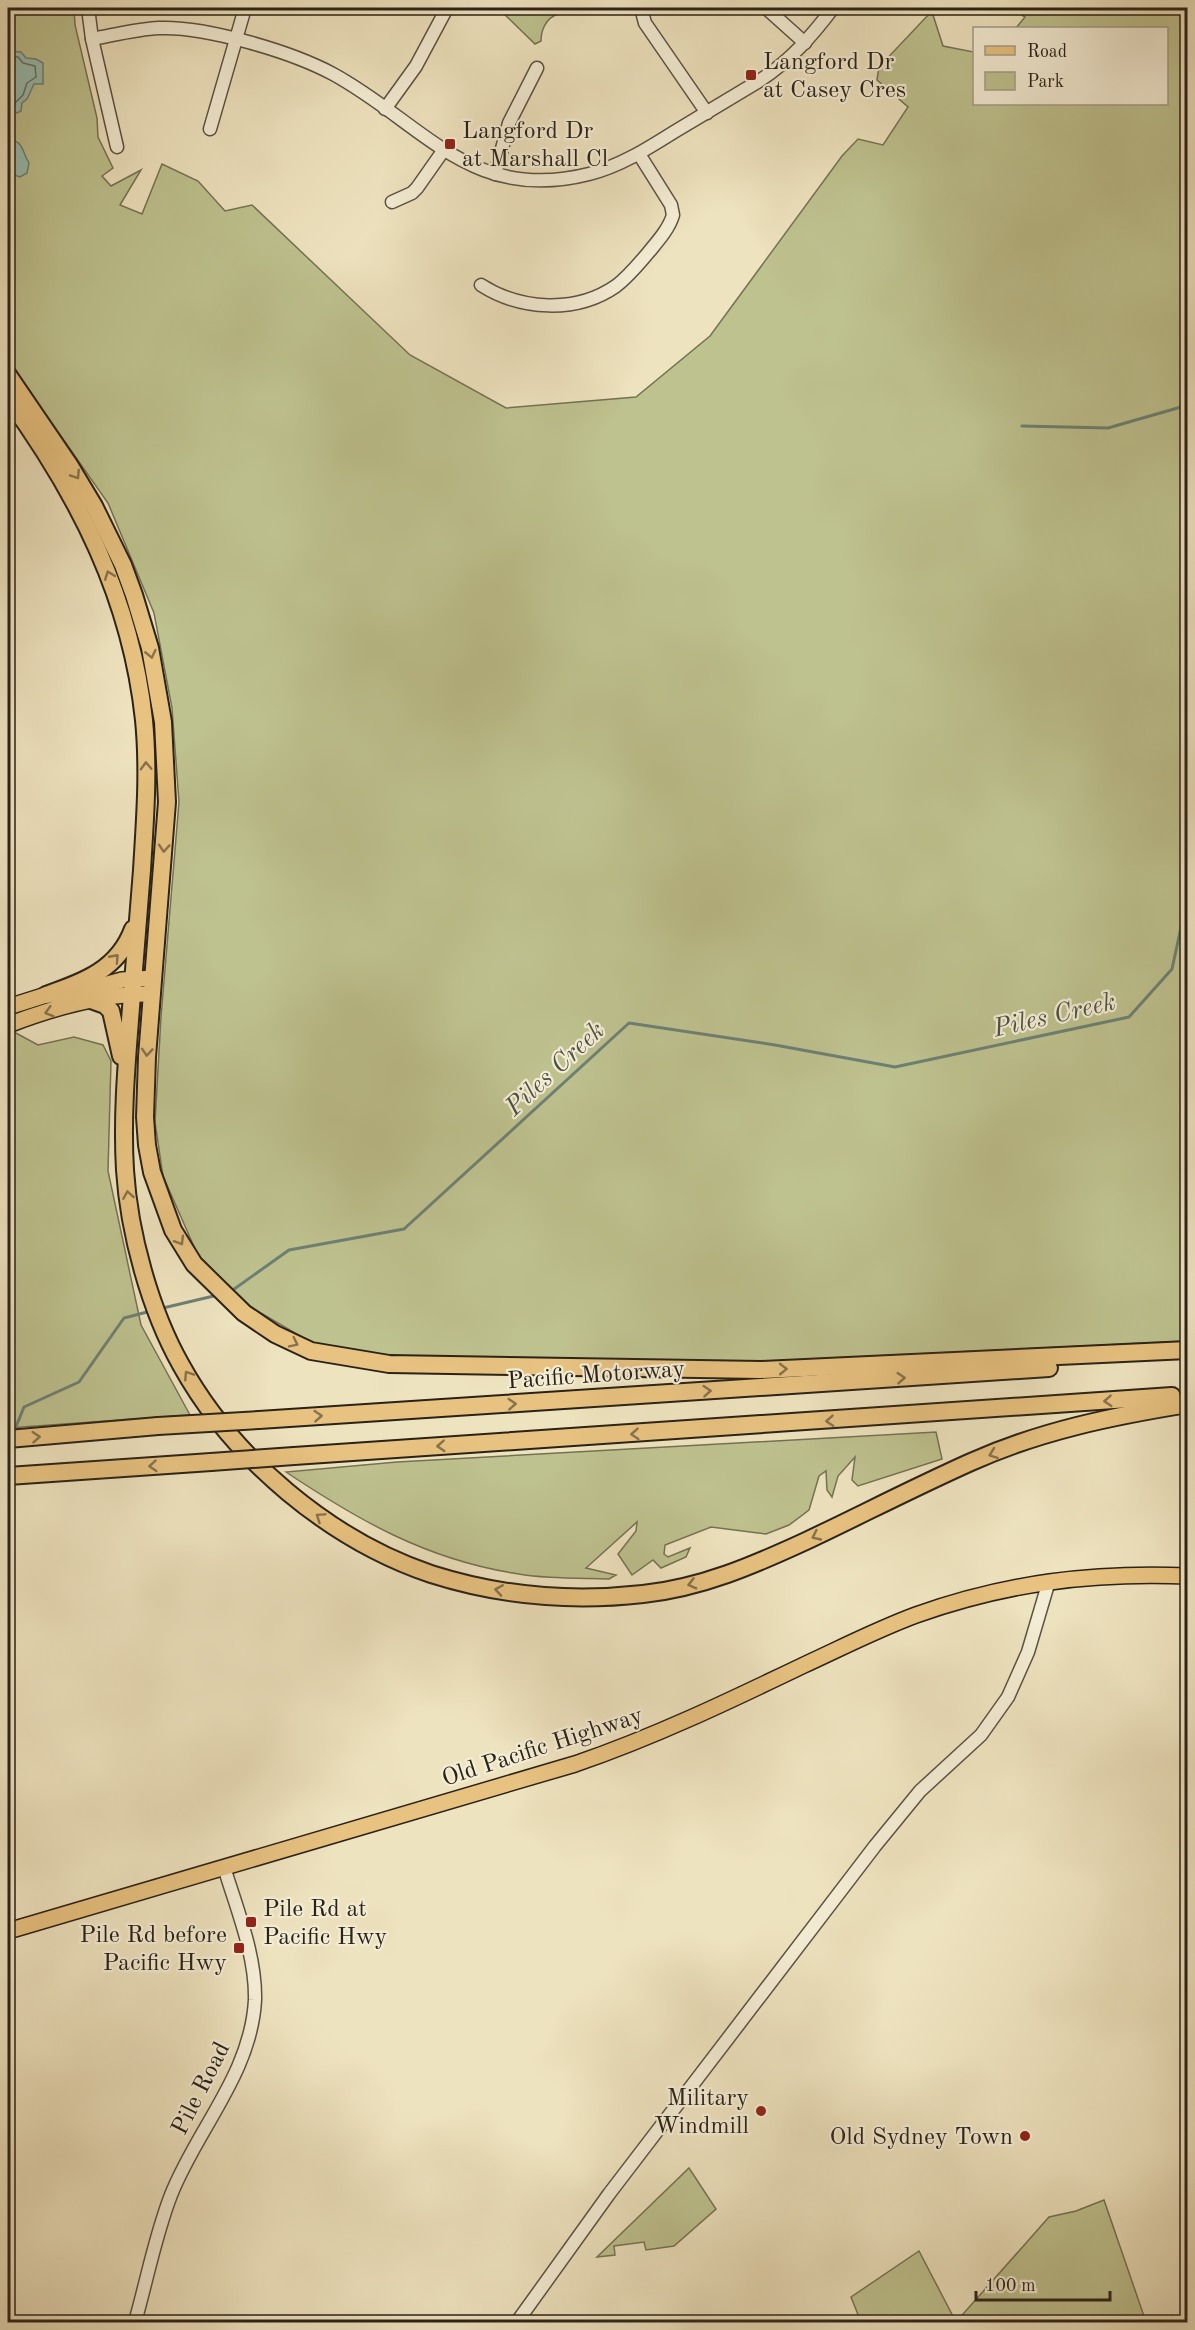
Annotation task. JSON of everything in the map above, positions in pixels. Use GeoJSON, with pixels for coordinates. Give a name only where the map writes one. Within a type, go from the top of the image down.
{"type":"FeatureCollection","features":[{"type":"Feature","properties":{"kind":"highway"},"geometry":{"type":"LineString","coordinates":[[8,375],[94,506],[123,565],[150,648],[159,689],[167,770],[165,836],[147,1057],[145,1117],[147,1144],[152,1172],[173,1230],[194,1264],[244,1313],[275,1334],[311,1351],[389,1364],[772,1370],[1188,1350]]}},
{"type":"Feature","properties":{"kind":"highway"},"geometry":{"type":"LineString","coordinates":[[8,398],[62,477],[94,538],[121,611],[133,657],[144,722],[147,771],[125,1087],[125,1175],[141,1261],[150,1293],[180,1363],[204,1401],[271,1477],[320,1517],[373,1549],[432,1574],[476,1586],[566,1599],[644,1594],[710,1579],[748,1567],[974,1461],[1037,1437],[1119,1415],[1188,1404]]}},
{"type":"Feature","properties":{"kind":"highway"},"geometry":{"type":"LineString","coordinates":[[8,407],[22,418]]}},
{"type":"Feature","properties":{"kind":"highway"},"geometry":{"type":"LineString","coordinates":[[46,995],[86,981],[116,959],[130,938],[139,908]]}},
{"type":"Feature","properties":{"kind":"highway"},"geometry":{"type":"LineString","coordinates":[[91,1000],[105,1005],[111,1011],[119,1042],[125,1087]]}},
{"type":"Feature","properties":{"kind":"highway","name":"Pacific Motorway"},"geometry":{"type":"LineString","coordinates":[[8,1439],[64,1436],[158,1426],[1188,1359]]}},
{"type":"Feature","properties":{"kind":"highway"},"geometry":{"type":"LineString","coordinates":[[8,1476],[1188,1395]]}},
{"type":"Feature","properties":{"kind":"main road"},"geometry":{"type":"LineString","coordinates":[[8,1025],[132,986]]}},
{"type":"Feature","properties":{"kind":"main road"},"geometry":{"type":"LineString","coordinates":[[8,1007],[46,995],[153,986]]}},
{"type":"Feature","properties":{"kind":"main road","name":"Old Pacific Highway"},"geometry":{"type":"LineString","coordinates":[[8,1931],[626,1747],[915,1616],[965,1599],[1049,1581],[1138,1574],[1188,1576]]}},
{"type":"Feature","properties":{"kind":"street"},"geometry":{"type":"LineString","coordinates":[[88,8],[92,39],[117,147]]}},
{"type":"Feature","properties":{"kind":"street"},"geometry":{"type":"LineString","coordinates":[[210,129],[245,8]]}},
{"type":"Feature","properties":{"kind":"street"},"geometry":{"type":"LineString","coordinates":[[385,109],[416,66],[447,8]]}},
{"type":"Feature","properties":{"kind":"street"},"geometry":{"type":"LineString","coordinates":[[641,8],[645,23],[707,113]]}},
{"type":"Feature","properties":{"kind":"street"},"geometry":{"type":"LineString","coordinates":[[766,8],[805,43]]}},
{"type":"Feature","properties":{"kind":"street"},"geometry":{"type":"LineString","coordinates":[[92,39],[160,28],[196,30],[315,65],[354,87],[443,151],[474,167],[495,174],[532,180],[569,178],[606,169],[639,154],[773,72],[805,43],[832,8]]}},
{"type":"Feature","properties":{"kind":"street"},"geometry":{"type":"LineString","coordinates":[[495,174],[509,123],[537,68]]}},
{"type":"Feature","properties":{"kind":"street"},"geometry":{"type":"LineString","coordinates":[[392,202],[412,193],[417,188],[443,151]]}},
{"type":"Feature","properties":{"kind":"street"},"geometry":{"type":"LineString","coordinates":[[481,285],[494,293],[530,304],[551,306],[589,300],[615,287],[632,273],[673,215],[671,205],[639,154]]}},
{"type":"Feature","properties":{"kind":"street"},"geometry":{"type":"LineString","coordinates":[[517,2322],[609,2194],[875,1846],[920,1791],[981,1736],[1008,1696],[1028,1652],[1049,1581]]}},
{"type":"Feature","properties":{"kind":"street","name":"Pile Road"},"geometry":{"type":"LineString","coordinates":[[135,2322],[171,2196],[187,2160],[236,2072],[246,2047],[253,2016],[255,1989],[252,1961],[224,1867]]}},
{"type":"Feature","properties":{"kind":"green space"},"geometry":{"type":"Polygon","coordinates":[[[8,8],[74,8],[75,25],[97,118],[98,137],[113,168],[102,176],[111,186],[141,170],[120,205],[142,214],[162,164],[198,181],[225,211],[252,205],[410,355],[506,408],[636,397],[710,336],[842,156],[858,139],[883,145],[908,107],[877,80],[879,67],[929,14],[933,15],[943,46],[973,52],[973,105],[1168,105],[1168,27],[1017,27],[1025,17],[1010,8],[1187,8],[1187,1341],[729,1363],[393,1358],[312,1343],[249,1306],[199,1258],[163,1176],[155,1122],[161,1017],[179,802],[172,708],[154,613],[108,503],[8,361],[8,8]]]}},
{"type":"Feature","properties":{"kind":"green space"},"geometry":{"type":"Polygon","coordinates":[[[498,8],[555,8],[558,14],[547,21],[541,41],[535,44],[498,8]]]}},
{"type":"Feature","properties":{"kind":"green space"},"geometry":{"type":"Polygon","coordinates":[[[14,1032],[38,1045],[74,1037],[103,1045],[111,1061],[108,1171],[141,1325],[190,1415],[8,1428],[8,1036],[14,1032]]]}},
{"type":"Feature","properties":{"kind":"green space"},"geometry":{"type":"Polygon","coordinates":[[[936,1432],[942,1459],[858,1486],[852,1480],[855,1457],[838,1476],[832,1497],[827,1490],[826,1471],[819,1476],[809,1510],[789,1525],[766,1534],[711,1527],[665,1545],[664,1554],[668,1557],[690,1548],[686,1557],[661,1568],[653,1560],[632,1575],[618,1554],[636,1531],[637,1522],[586,1568],[616,1575],[609,1579],[525,1575],[481,1567],[451,1558],[422,1548],[367,1521],[286,1472],[397,1462],[936,1432]]]}},
{"type":"Feature","properties":{"kind":"green space"},"geometry":{"type":"Polygon","coordinates":[[[689,2168],[716,2209],[674,2246],[646,2250],[644,2242],[614,2246],[615,2255],[597,2257],[689,2168]]]}},
{"type":"Feature","properties":{"kind":"green space"},"geometry":{"type":"Polygon","coordinates":[[[1104,2200],[1146,2322],[956,2322],[1049,2217],[1076,2211],[1104,2200]]]}},
{"type":"Feature","properties":{"kind":"green space"},"geometry":{"type":"Polygon","coordinates":[[[919,2251],[956,2322],[861,2322],[851,2297],[919,2251]]]}},
{"type":"Feature","properties":{"kind":"water"},"geometry":{"type":"Polygon","coordinates":[[[8,51],[21,52],[26,58],[36,59],[43,63],[43,84],[34,84],[27,99],[22,103],[21,111],[17,113],[8,108],[8,51]]]}},
{"type":"Feature","properties":{"kind":"water"},"geometry":{"type":"Polygon","coordinates":[[[10,139],[21,146],[29,163],[27,173],[20,177],[8,173],[8,142],[10,139]]]}},
{"type":"Feature","properties":{"kind":"waterway"},"geometry":{"type":"LineString","coordinates":[[1022,426],[1108,428],[1188,405]]}},
{"type":"Feature","properties":{"kind":"waterway","name":"Piles Creek"},"geometry":{"type":"LineString","coordinates":[[230,1292],[289,1250],[404,1229],[629,1023],[775,1045],[895,1067],[1129,1017],[1172,969],[1188,895]]}},
{"type":"Feature","properties":{"kind":"waterway","name":"Piles Creek"},"geometry":{"type":"LineString","coordinates":[[163,1308],[218,1295]]}},
{"type":"Feature","properties":{"kind":"waterway","name":"Piles Creek"},"geometry":{"type":"LineString","coordinates":[[13,1434],[24,1407],[79,1382],[124,1318],[151,1311]]}},
{"type":"Feature","properties":{"kind":"place","name":"Langford Dr at Casey Cres"},"geometry":{"type":"Point","coordinates":[751,75]}},
{"type":"Feature","properties":{"kind":"place","name":"Langford Dr at Marshall Cl"},"geometry":{"type":"Point","coordinates":[450,144]}},
{"type":"Feature","properties":{"kind":"place","name":"Pile Rd at Pacific Hwy"},"geometry":{"type":"Point","coordinates":[251,1922]}},
{"type":"Feature","properties":{"kind":"place","name":"Pile Rd before Pacific Hwy"},"geometry":{"type":"Point","coordinates":[239,1948]}},
{"type":"Feature","properties":{"kind":"place","name":"Military Windmill"},"geometry":{"type":"Point","coordinates":[761,2111]}},
{"type":"Feature","properties":{"kind":"place","name":"Old Sydney Town"},"geometry":{"type":"Point","coordinates":[1025,2136]}}]}
